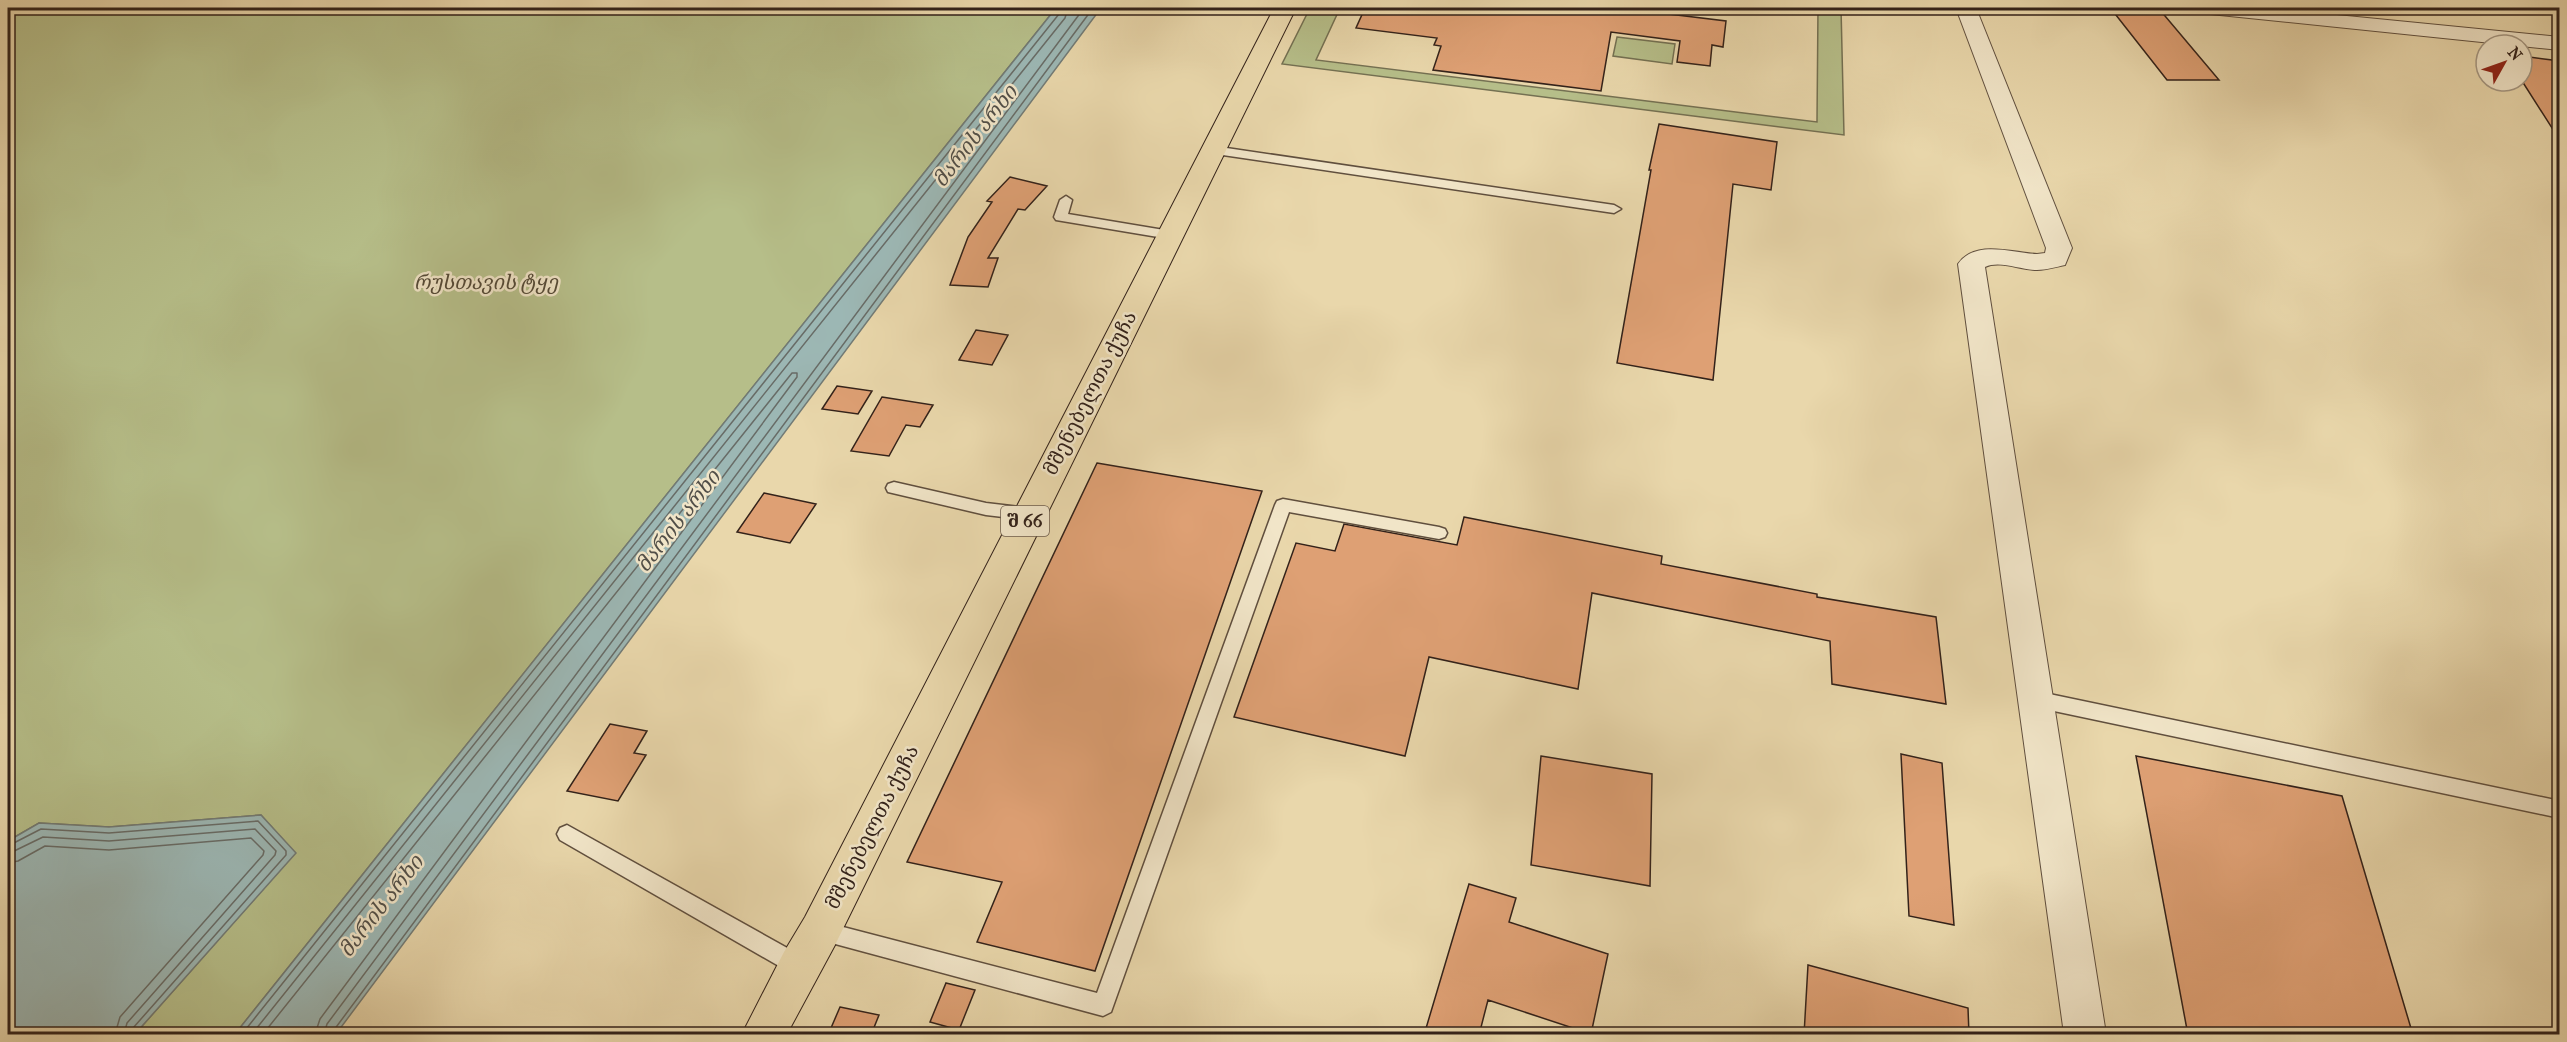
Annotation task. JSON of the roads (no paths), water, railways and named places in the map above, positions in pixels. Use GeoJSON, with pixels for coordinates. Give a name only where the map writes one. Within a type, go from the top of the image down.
{"type":"FeatureCollection","features":[{"type":"Feature","properties":{"kind":"main road","name":"მშენებელთა ქუჩა"},"geometry":{"type":"LineString","coordinates":[[764,1035],[799,966],[820,931],[1285,8]]}},
{"type":"Feature","properties":{"kind":"street"},"geometry":{"type":"LineString","coordinates":[[1966,8],[2059,248],[2056,259],[2037,262],[1997,256],[1981,257],[1971,264],[2085,1035]]}},
{"type":"Feature","properties":{"kind":"street"},"geometry":{"type":"LineString","coordinates":[[2210,8],[2559,44]]}},
{"type":"Feature","properties":{"kind":"lane"},"geometry":{"type":"LineString","coordinates":[[1213,150],[1614,209]]}},
{"type":"Feature","properties":{"kind":"lane"},"geometry":{"type":"LineString","coordinates":[[1066,200],[1061,217],[1170,236]]}},
{"type":"Feature","properties":{"kind":"lane"},"geometry":{"type":"LineString","coordinates":[[894,488],[986,509],[1029,514]]}},
{"type":"Feature","properties":{"kind":"lane"},"geometry":{"type":"LineString","coordinates":[[820,931],[1102,1005],[1283,505],[1439,533]]}},
{"type":"Feature","properties":{"kind":"lane"},"geometry":{"type":"LineString","coordinates":[[2035,699],[2559,810]]}},
{"type":"Feature","properties":{"kind":"lane"},"geometry":{"type":"LineString","coordinates":[[567,834],[799,966]]}},
{"type":"Feature","properties":{"kind":"water","name":"მარის არხი"},"geometry":{"type":"Polygon","coordinates":[[[1056,8],[1101,8],[336,1034],[235,1034],[1056,8]]]}},
{"type":"Feature","properties":{"kind":"water"},"geometry":{"type":"Polygon","coordinates":[[[261,815],[296,853],[135,1034],[8,1034],[8,841],[39,823],[109,827],[261,815]]]}},
{"type":"Feature","properties":{"kind":"park label","name":"რუსთავის ტყე"},"geometry":{"type":"Point","coordinates":[486,282]}}]}
